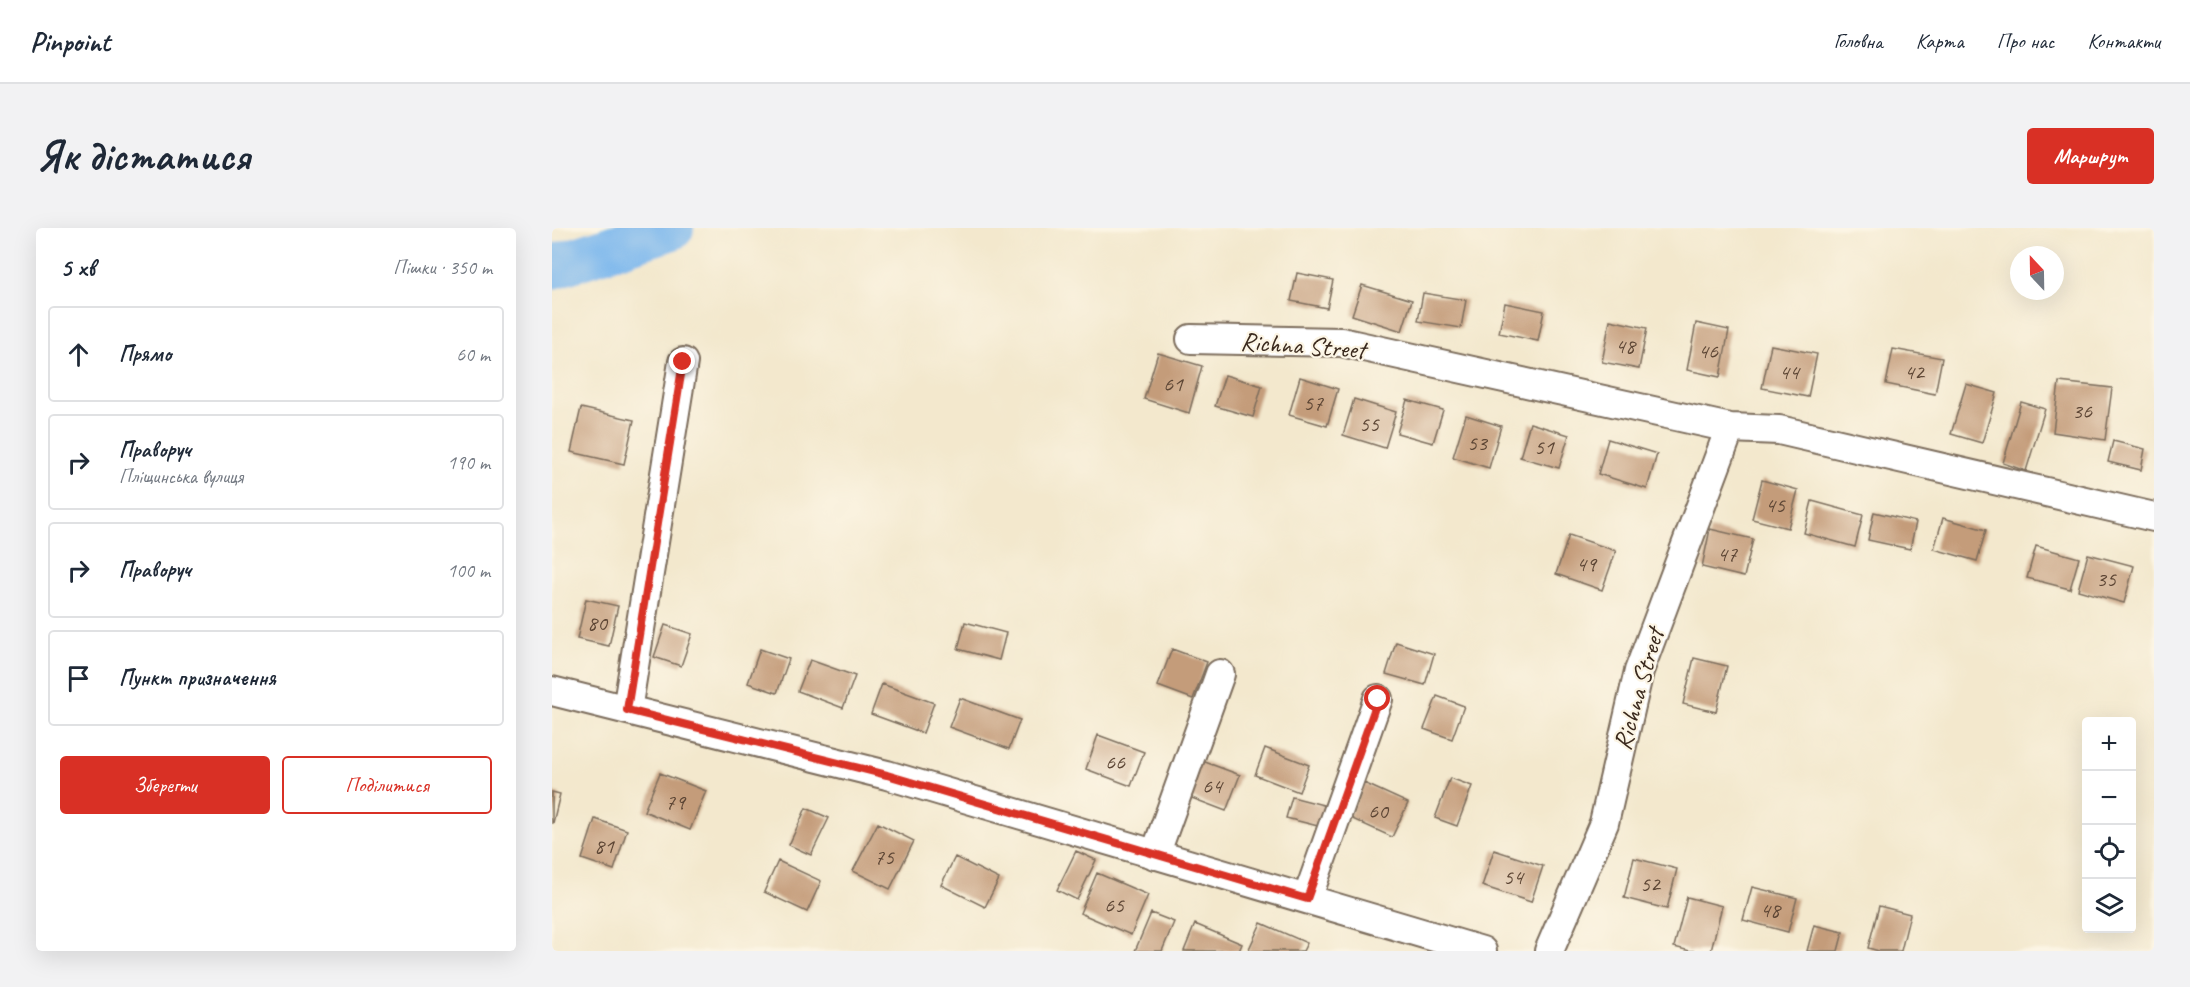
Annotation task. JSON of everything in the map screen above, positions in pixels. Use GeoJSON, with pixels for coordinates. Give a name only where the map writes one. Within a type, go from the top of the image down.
{"type":"FeatureCollection","features":[{"type":"Feature","properties":{"kind":"street","name":"Richna Street"},"geometry":{"type":"LineString","coordinates":[[1191,339],[1341,342],[1730,428],[1779,430],[2154,517]]}},
{"type":"Feature","properties":{"kind":"street"},"geometry":{"type":"LineString","coordinates":[[627,710],[683,362]]}},
{"type":"Feature","properties":{"kind":"street","name":"Richna Street"},"geometry":{"type":"LineString","coordinates":[[1549,951],[1604,823],[1639,671],[1730,428]]}},
{"type":"Feature","properties":{"kind":"street"},"geometry":{"type":"LineString","coordinates":[[1155,855],[1220,674]]}},
{"type":"Feature","properties":{"kind":"street"},"geometry":{"type":"LineString","coordinates":[[552,691],[887,775],[1482,951]]}},
{"type":"Feature","properties":{"kind":"street"},"geometry":{"type":"LineString","coordinates":[[1307,899],[1378,699]]}},
{"type":"Feature","properties":{"kind":"building"},"geometry":{"type":"Polygon","coordinates":[[[1297,273],[1333,280],[1327,308],[1291,301],[1297,273]]]}},
{"type":"Feature","properties":{"kind":"building"},"geometry":{"type":"Polygon","coordinates":[[[1362,285],[1412,300],[1402,331],[1352,315],[1362,285]]]}},
{"type":"Feature","properties":{"kind":"building"},"geometry":{"type":"Polygon","coordinates":[[[1423,293],[1466,300],[1461,328],[1418,321],[1423,293]]]}},
{"type":"Feature","properties":{"kind":"building"},"geometry":{"type":"Polygon","coordinates":[[[1505,303],[1544,311],[1538,341],[1499,333],[1505,303]]]}},
{"type":"Feature","properties":{"kind":"building"},"geometry":{"type":"Polygon","coordinates":[[[1610,320],[1647,328],[1639,369],[1602,362],[1610,320]]]}},
{"type":"Feature","properties":{"kind":"building"},"geometry":{"type":"Polygon","coordinates":[[[1696,323],[1729,330],[1720,377],[1687,370],[1696,323]]]}},
{"type":"Feature","properties":{"kind":"building"},"geometry":{"type":"Polygon","coordinates":[[[1771,345],[1817,354],[1808,397],[1762,388],[1771,345]]]}},
{"type":"Feature","properties":{"kind":"building"},"geometry":{"type":"Polygon","coordinates":[[[1893,349],[1942,358],[1935,394],[1886,384],[1893,349]]]}},
{"type":"Feature","properties":{"kind":"building"},"geometry":{"type":"Polygon","coordinates":[[[1158,353],[1202,366],[1189,413],[1144,399],[1158,353]]]}},
{"type":"Feature","properties":{"kind":"building"},"geometry":{"type":"Polygon","coordinates":[[[1225,375],[1262,386],[1253,417],[1215,406],[1225,375]]]}},
{"type":"Feature","properties":{"kind":"building"},"geometry":{"type":"Polygon","coordinates":[[[1300,377],[1338,389],[1327,426],[1289,415],[1300,377]]]}},
{"type":"Feature","properties":{"kind":"building"},"geometry":{"type":"Polygon","coordinates":[[[2059,382],[2112,388],[2105,440],[2053,432],[2059,382]]]}},
{"type":"Feature","properties":{"kind":"building"},"geometry":{"type":"Polygon","coordinates":[[[1966,384],[1997,393],[1982,443],[1951,434],[1966,384]]]}},
{"type":"Feature","properties":{"kind":"building"},"geometry":{"type":"Polygon","coordinates":[[[1354,399],[1396,412],[1385,448],[1343,435],[1354,399]]]}},
{"type":"Feature","properties":{"kind":"building"},"geometry":{"type":"Polygon","coordinates":[[[1407,400],[1443,410],[1433,443],[1397,433],[1407,400]]]}},
{"type":"Feature","properties":{"kind":"building"},"geometry":{"type":"Polygon","coordinates":[[[2021,402],[2045,409],[2026,471],[2003,463],[2021,402]]]}},
{"type":"Feature","properties":{"kind":"building"},"geometry":{"type":"Polygon","coordinates":[[[581,408],[634,420],[624,464],[571,452],[581,408]]]}},
{"type":"Feature","properties":{"kind":"building"},"geometry":{"type":"Polygon","coordinates":[[[1466,415],[1501,426],[1489,468],[1453,457],[1466,415]]]}},
{"type":"Feature","properties":{"kind":"building"},"geometry":{"type":"Polygon","coordinates":[[[1530,423],[1569,435],[1559,468],[1520,457],[1530,423]]]}},
{"type":"Feature","properties":{"kind":"building"},"geometry":{"type":"Polygon","coordinates":[[[1608,439],[1657,454],[1647,489],[1598,474],[1608,439]]]}},
{"type":"Feature","properties":{"kind":"building"},"geometry":{"type":"Polygon","coordinates":[[[2113,441],[2145,449],[2141,470],[2108,462],[2113,441]]]}},
{"type":"Feature","properties":{"kind":"building"},"geometry":{"type":"Polygon","coordinates":[[[1762,480],[1798,490],[1788,528],[1752,519],[1762,480]]]}},
{"type":"Feature","properties":{"kind":"building"},"geometry":{"type":"Polygon","coordinates":[[[1812,501],[1863,515],[1855,547],[1804,533],[1812,501]]]}},
{"type":"Feature","properties":{"kind":"building"},"geometry":{"type":"Polygon","coordinates":[[[1874,512],[1916,522],[1910,549],[1868,540],[1874,512]]]}},
{"type":"Feature","properties":{"kind":"building"},"geometry":{"type":"Polygon","coordinates":[[[1943,518],[1986,530],[1977,561],[1934,549],[1943,518]]]}},
{"type":"Feature","properties":{"kind":"building"},"geometry":{"type":"Polygon","coordinates":[[[1710,529],[1753,539],[1744,577],[1702,567],[1710,529]]]}},
{"type":"Feature","properties":{"kind":"building"},"geometry":{"type":"Polygon","coordinates":[[[1569,535],[1616,551],[1602,590],[1556,574],[1569,535]]]}},
{"type":"Feature","properties":{"kind":"building"},"geometry":{"type":"Polygon","coordinates":[[[2036,546],[2079,558],[2070,589],[2027,578],[2036,546]]]}},
{"type":"Feature","properties":{"kind":"building"},"geometry":{"type":"Polygon","coordinates":[[[2088,554],[2134,566],[2124,603],[2078,590],[2088,554]]]}},
{"type":"Feature","properties":{"kind":"building"},"geometry":{"type":"Polygon","coordinates":[[[586,599],[618,606],[609,646],[577,639],[586,599]]]}},
{"type":"Feature","properties":{"kind":"building"},"geometry":{"type":"Polygon","coordinates":[[[965,622],[1006,633],[999,660],[958,649],[965,622]]]}},
{"type":"Feature","properties":{"kind":"building"},"geometry":{"type":"Polygon","coordinates":[[[665,625],[692,634],[681,666],[654,657],[665,625]]]}},
{"type":"Feature","properties":{"kind":"building"},"geometry":{"type":"Polygon","coordinates":[[[1396,642],[1434,654],[1425,685],[1386,674],[1396,642]]]}},
{"type":"Feature","properties":{"kind":"building"},"geometry":{"type":"Polygon","coordinates":[[[760,649],[789,659],[777,693],[748,683],[760,649]]]}},
{"type":"Feature","properties":{"kind":"building"},"geometry":{"type":"Polygon","coordinates":[[[1172,649],[1207,662],[1193,699],[1158,686],[1172,649]]]}},
{"type":"Feature","properties":{"kind":"building"},"geometry":{"type":"Polygon","coordinates":[[[1694,658],[1727,666],[1716,712],[1683,704],[1694,658]]]}},
{"type":"Feature","properties":{"kind":"building"},"geometry":{"type":"Polygon","coordinates":[[[810,660],[855,676],[843,708],[798,691],[810,660]]]}},
{"type":"Feature","properties":{"kind":"building"},"geometry":{"type":"Polygon","coordinates":[[[882,684],[934,703],[923,733],[871,714],[882,684]]]}},
{"type":"Feature","properties":{"kind":"building"},"geometry":{"type":"Polygon","coordinates":[[[1437,696],[1464,706],[1452,739],[1424,729],[1437,696]]]}},
{"type":"Feature","properties":{"kind":"building"},"geometry":{"type":"Polygon","coordinates":[[[960,698],[1020,720],[1009,749],[949,727],[960,698]]]}},
{"type":"Feature","properties":{"kind":"building"},"geometry":{"type":"Polygon","coordinates":[[[1098,735],[1144,752],[1131,786],[1086,769],[1098,735]]]}},
{"type":"Feature","properties":{"kind":"building"},"geometry":{"type":"Polygon","coordinates":[[[1265,748],[1309,765],[1299,792],[1255,775],[1265,748]]]}},
{"type":"Feature","properties":{"kind":"building"},"geometry":{"type":"Polygon","coordinates":[[[1197,759],[1240,775],[1226,811],[1184,795],[1197,759]]]}},
{"type":"Feature","properties":{"kind":"building"},"geometry":{"type":"Polygon","coordinates":[[[660,773],[706,791],[690,830],[644,811],[660,773]]]}},
{"type":"Feature","properties":{"kind":"building"},"geometry":{"type":"Polygon","coordinates":[[[1450,778],[1472,786],[1457,826],[1435,818],[1450,778]]]}},
{"type":"Feature","properties":{"kind":"building"},"geometry":{"type":"Polygon","coordinates":[[[1364,783],[1408,803],[1392,837],[1348,817],[1364,783]]]}},
{"type":"Feature","properties":{"kind":"building"},"geometry":{"type":"Polygon","coordinates":[[[552,792],[560,794],[553,823],[552,823],[552,792]]]}},
{"type":"Feature","properties":{"kind":"building"},"geometry":{"type":"Polygon","coordinates":[[[1292,797],[1335,808],[1330,829],[1286,818],[1292,797]]]}},
{"type":"Feature","properties":{"kind":"building"},"geometry":{"type":"Polygon","coordinates":[[[806,808],[829,818],[811,855],[789,845],[806,808]]]}},
{"type":"Feature","properties":{"kind":"building"},"geometry":{"type":"Polygon","coordinates":[[[595,819],[627,830],[614,870],[582,859],[595,819]]]}},
{"type":"Feature","properties":{"kind":"building"},"geometry":{"type":"Polygon","coordinates":[[[878,823],[914,841],[890,889],[853,871],[878,823]]]}},
{"type":"Feature","properties":{"kind":"building"},"geometry":{"type":"Polygon","coordinates":[[[1494,850],[1543,866],[1531,902],[1482,886],[1494,850]]]}},
{"type":"Feature","properties":{"kind":"building"},"geometry":{"type":"Polygon","coordinates":[[[1076,851],[1096,860],[1077,900],[1057,890],[1076,851]]]}},
{"type":"Feature","properties":{"kind":"building"},"geometry":{"type":"Polygon","coordinates":[[[955,857],[999,879],[985,907],[941,885],[955,857]]]}},
{"type":"Feature","properties":{"kind":"building"},"geometry":{"type":"Polygon","coordinates":[[[1634,858],[1677,869],[1667,909],[1624,898],[1634,858]]]}},
{"type":"Feature","properties":{"kind":"building"},"geometry":{"type":"Polygon","coordinates":[[[778,861],[821,881],[807,912],[764,892],[778,861]]]}},
{"type":"Feature","properties":{"kind":"building"},"geometry":{"type":"Polygon","coordinates":[[[1097,873],[1148,895],[1131,935],[1080,913],[1097,873]]]}},
{"type":"Feature","properties":{"kind":"building"},"geometry":{"type":"Polygon","coordinates":[[[1752,887],[1797,898],[1788,932],[1743,920],[1752,887]]]}},
{"type":"Feature","properties":{"kind":"building"},"geometry":{"type":"Polygon","coordinates":[[[1687,897],[1722,906],[1711,951],[1690,951],[1674,947],[1687,897]]]}},
{"type":"Feature","properties":{"kind":"building"},"geometry":{"type":"Polygon","coordinates":[[[1879,906],[1910,914],[1901,951],[1879,951],[1868,948],[1879,906]]]}},
{"type":"Feature","properties":{"kind":"building"},"geometry":{"type":"Polygon","coordinates":[[[1151,913],[1174,922],[1162,951],[1135,951],[1151,913]]]}},
{"type":"Feature","properties":{"kind":"building"},"geometry":{"type":"Polygon","coordinates":[[[1261,923],[1307,943],[1303,951],[1248,951],[1261,923]]]}},
{"type":"Feature","properties":{"kind":"building"},"geometry":{"type":"Polygon","coordinates":[[[1195,924],[1242,944],[1239,951],[1184,951],[1195,924]]]}},
{"type":"Feature","properties":{"kind":"building"},"geometry":{"type":"Polygon","coordinates":[[[1814,925],[1843,932],[1838,951],[1807,951],[1814,925]]]}},
{"type":"Feature","properties":{"kind":"waterway"},"geometry":{"type":"LineString","coordinates":[[552,267],[672,228]]}},
{"type":"Feature","properties":{"kind":"route"},"geometry":{"type":"LineString","coordinates":[[683,362],[627,710],[887,775],[1307,899],[1378,699]]}}]}
